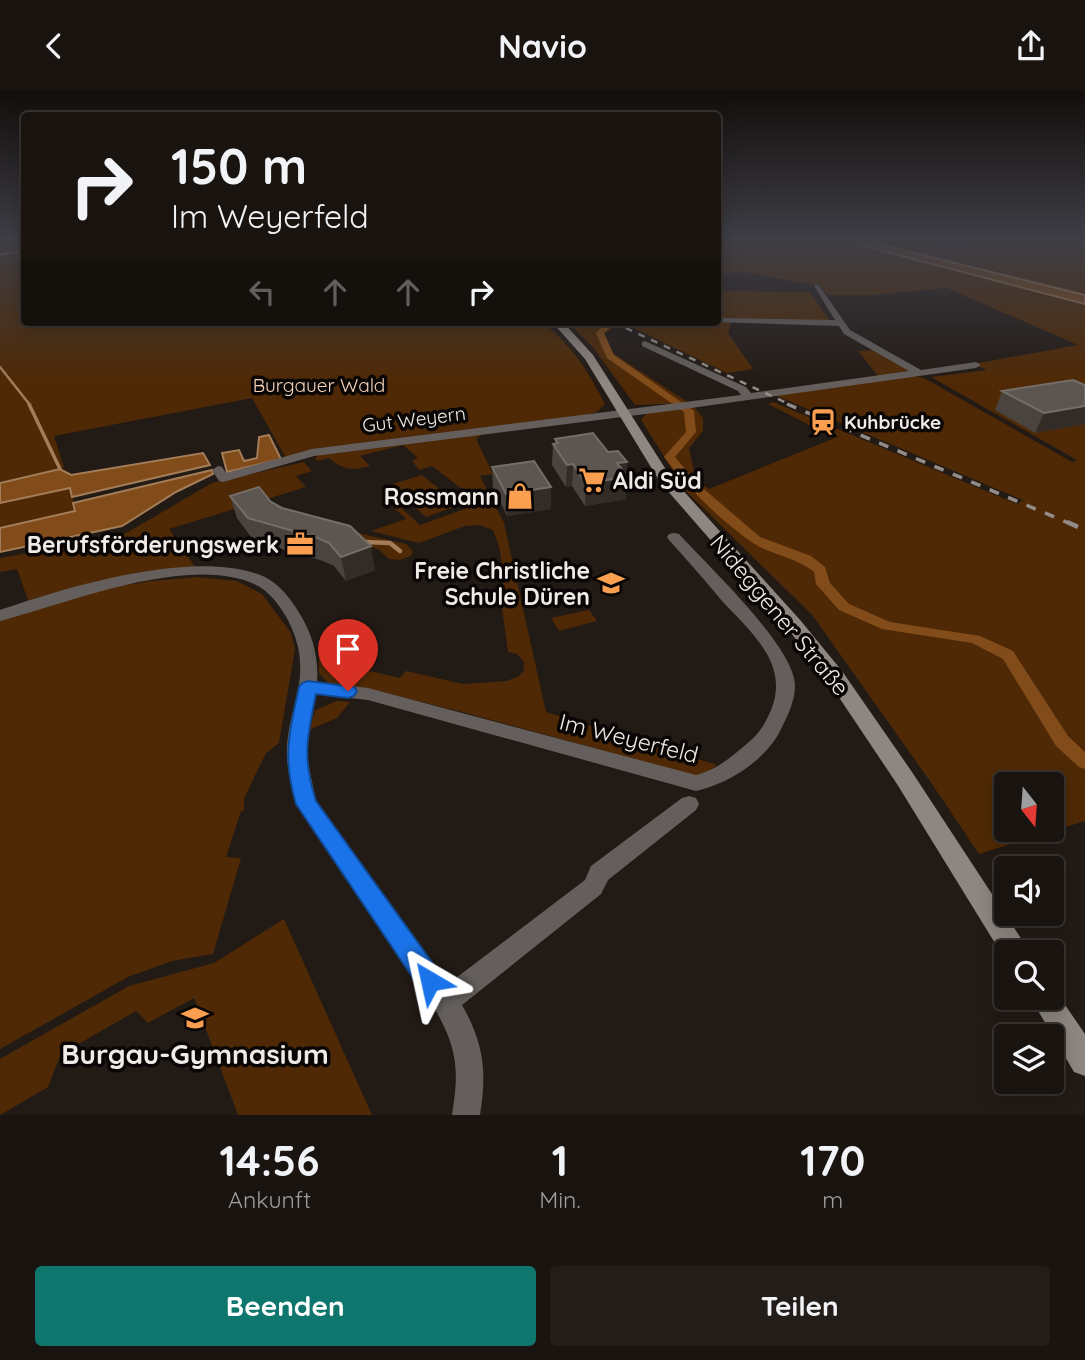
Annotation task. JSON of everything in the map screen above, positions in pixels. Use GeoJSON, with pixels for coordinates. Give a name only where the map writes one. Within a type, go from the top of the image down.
{"type":"FeatureCollection","features":[{"type":"Feature","properties":{"kind":"main road","name":"Nideggener Straße"},"geometry":{"type":"LineString","coordinates":[[561,326],[588,354],[643,448],[674,491],[791,621],[835,675],[1008,940]]}},
{"type":"Feature","properties":{"kind":"main road"},"geometry":{"type":"LineString","coordinates":[[1052,1010],[1085,1061]]}},
{"type":"Feature","properties":{"kind":"street"},"geometry":{"type":"LineString","coordinates":[[818,286],[847,332],[919,373]]}},
{"type":"Feature","properties":{"kind":"street"},"geometry":{"type":"LineString","coordinates":[[721,321],[839,323]]}},
{"type":"Feature","properties":{"kind":"street"},"geometry":{"type":"LineString","coordinates":[[645,344],[742,389],[747,396]]}},
{"type":"Feature","properties":{"kind":"street"},"geometry":{"type":"LineString","coordinates":[[622,412],[693,405],[976,365]]}},
{"type":"Feature","properties":{"kind":"street","name":"Gut Weyern"},"geometry":{"type":"LineString","coordinates":[[218,470],[222,478],[312,453],[622,412]]}},
{"type":"Feature","properties":{"kind":"street","name":"Im Weyerfeld"},"geometry":{"type":"LineString","coordinates":[[308,687],[368,694],[696,783],[708,781],[736,765],[766,739],[784,705],[787,690],[785,672],[770,643],[674,537]]}},
{"type":"Feature","properties":{"kind":"street"},"geometry":{"type":"LineString","coordinates":[[0,616],[55,596],[152,576],[199,572],[242,574],[271,589],[300,628],[307,646],[308,687],[296,746],[301,786],[307,804],[465,1034],[471,1060],[471,1085],[466,1115]]}},
{"type":"Feature","properties":{"kind":"street"},"geometry":{"type":"LineString","coordinates":[[445,1002],[593,887],[599,873],[689,804]]}},
{"type":"Feature","properties":{"kind":"green space","name":"Burgauer Wald"},"geometry":{"type":"Polygon","coordinates":[[[0,286],[21,286],[21,326],[546,326],[578,359],[605,404],[597,412],[583,416],[287,460],[252,398],[54,436],[64,468],[0,482],[0,286]]]}},
{"type":"Feature","properties":{"kind":"green space"},"geometry":{"type":"Polygon","coordinates":[[[819,286],[1015,286],[1085,304],[1085,821],[1064,828],[1064,772],[994,772],[994,842],[1018,842],[979,854],[813,616],[686,491],[641,420],[647,413],[694,407],[703,418],[703,431],[689,448],[696,481],[709,489],[835,438],[768,404],[773,402],[1017,504],[1023,500],[772,394],[914,376],[924,378],[1072,462],[1077,460],[931,377],[987,370],[973,364],[1078,345],[947,288],[873,295],[827,295],[819,286]]]}},
{"type":"Feature","properties":{"kind":"green space"},"geometry":{"type":"Polygon","coordinates":[[[1048,286],[1085,286],[1085,295],[1048,286]]]}},
{"type":"Feature","properties":{"kind":"green space"},"geometry":{"type":"Polygon","coordinates":[[[721,291],[810,292],[832,324],[731,322],[728,333],[753,369],[727,373],[629,326],[721,326],[721,291]]]}},
{"type":"Feature","properties":{"kind":"green space"},"geometry":{"type":"Polygon","coordinates":[[[571,326],[614,327],[604,334],[611,352],[689,403],[635,405],[592,346],[571,326]]]}},
{"type":"Feature","properties":{"kind":"green space"},"geometry":{"type":"Polygon","coordinates":[[[873,350],[910,371],[878,376],[858,351],[873,350]]]}},
{"type":"Feature","properties":{"kind":"green space"},"geometry":{"type":"Polygon","coordinates":[[[482,434],[476,439],[493,474],[480,476],[504,523],[546,712],[717,765],[700,777],[462,712],[370,689],[328,683],[319,673],[319,650],[340,643],[361,669],[400,678],[406,671],[463,684],[507,681],[519,676],[524,670],[524,662],[517,654],[508,652],[499,586],[505,582],[493,530],[479,525],[465,526],[419,543],[371,531],[406,519],[392,506],[397,504],[420,525],[473,506],[474,498],[432,466],[419,470],[412,461],[418,458],[403,445],[360,456],[370,466],[358,469],[343,467],[329,458],[318,461],[315,459],[319,454],[482,434]]]}},
{"type":"Feature","properties":{"kind":"green space"},"geometry":{"type":"Polygon","coordinates":[[[304,462],[312,471],[296,476],[306,487],[169,529],[195,567],[104,580],[28,600],[17,569],[0,572],[0,558],[121,536],[212,483],[304,462]]]}},
{"type":"Feature","properties":{"kind":"green space"},"geometry":{"type":"Polygon","coordinates":[[[422,475],[460,505],[426,517],[389,485],[422,475]]]}},
{"type":"Feature","properties":{"kind":"green space"},"geometry":{"type":"Polygon","coordinates":[[[71,488],[75,511],[0,528],[0,503],[71,488]]]}},
{"type":"Feature","properties":{"kind":"green space"},"geometry":{"type":"Polygon","coordinates":[[[349,531],[406,544],[413,551],[411,556],[400,560],[389,559],[378,549],[349,541],[349,531]]]}},
{"type":"Feature","properties":{"kind":"green space"},"geometry":{"type":"Polygon","coordinates":[[[197,577],[237,581],[262,594],[291,633],[295,649],[279,743],[266,753],[257,771],[244,799],[244,811],[241,811],[226,857],[241,858],[213,954],[172,961],[128,977],[0,1049],[0,620],[103,589],[197,577]]]}},
{"type":"Feature","properties":{"kind":"green space"},"geometry":{"type":"Polygon","coordinates":[[[589,610],[597,621],[559,631],[551,618],[589,610]]]}},
{"type":"Feature","properties":{"kind":"green space"},"geometry":{"type":"Polygon","coordinates":[[[337,701],[350,702],[337,718],[309,730],[315,710],[337,701]]]}},
{"type":"Feature","properties":{"kind":"green space","name":"Burgau-Gymnasium"},"geometry":{"type":"Polygon","coordinates":[[[284,919],[372,1115],[238,1115],[194,998],[148,1023],[136,1011],[61,1054],[48,1087],[0,1115],[0,1059],[129,986],[214,963],[284,919]]]}},
{"type":"Feature","properties":{"kind":"shaded area"},"geometry":{"type":"Polygon","coordinates":[[[1015,286],[1048,286],[1085,295],[1085,304],[1015,286]]]}},
{"type":"Feature","properties":{"kind":"shaded area"},"geometry":{"type":"Polygon","coordinates":[[[269,435],[281,459],[227,472],[222,453],[239,450],[244,461],[257,458],[259,437],[269,435]]]}},
{"type":"Feature","properties":{"kind":"shaded area"},"geometry":{"type":"Polygon","coordinates":[[[203,453],[210,465],[72,497],[70,488],[0,503],[0,483],[60,469],[71,475],[203,453]]]}},
{"type":"Feature","properties":{"kind":"shaded area"},"geometry":{"type":"Polygon","coordinates":[[[212,470],[213,474],[176,492],[122,526],[0,552],[0,528],[75,511],[73,503],[212,470]]]}},
{"type":"Feature","properties":{"kind":"building"},"geometry":{"type":"Polygon","coordinates":[[[1073,380],[1085,385],[1085,406],[1044,413],[1002,391],[1073,380]]]}},
{"type":"Feature","properties":{"kind":"building"},"geometry":{"type":"Polygon","coordinates":[[[593,433],[608,452],[618,451],[627,462],[617,463],[628,477],[586,483],[573,464],[567,465],[553,444],[558,443],[555,439],[593,433]]]}},
{"type":"Feature","properties":{"kind":"building"},"geometry":{"type":"Polygon","coordinates":[[[534,461],[551,487],[506,494],[492,467],[534,461]]]}},
{"type":"Feature","properties":{"kind":"building"},"geometry":{"type":"Polygon","coordinates":[[[259,487],[271,502],[282,508],[350,526],[371,546],[341,557],[329,543],[318,538],[248,518],[230,496],[259,487]]]}},
{"type":"Feature","properties":{"kind":"waterway"},"geometry":{"type":"LineString","coordinates":[[608,326],[600,333],[610,356],[689,411],[691,432],[669,457],[693,485],[756,540],[806,559],[820,570],[823,584],[844,607],[887,626],[975,639],[1008,655],[1062,741],[1085,762]]}},
{"type":"Feature","properties":{"kind":"waterway"},"geometry":{"type":"LineString","coordinates":[[0,367],[30,405]]}},
{"type":"Feature","properties":{"kind":"waterway"},"geometry":{"type":"LineString","coordinates":[[29,404],[60,469]]}},
{"type":"Feature","properties":{"kind":"waterway"},"geometry":{"type":"LineString","coordinates":[[365,542],[390,543],[400,551]]}},
{"type":"Feature","properties":{"kind":"railway"},"geometry":{"type":"LineString","coordinates":[[622,326],[791,405]]}},
{"type":"Feature","properties":{"kind":"railway"},"geometry":{"type":"LineString","coordinates":[[787,404],[1071,524]]}},
{"type":"Feature","properties":{"kind":"railway"},"geometry":{"type":"LineString","coordinates":[[1067,522],[1085,530]]}},
{"type":"Feature","properties":{"kind":"place","name":"Kuhbrücke"},"geometry":{"type":"Point","coordinates":[823,422]}},
{"type":"Feature","properties":{"kind":"place","name":"Aldi Süd"},"geometry":{"type":"Point","coordinates":[592,480]}},
{"type":"Feature","properties":{"kind":"place","name":"Rossmann"},"geometry":{"type":"Point","coordinates":[520,496]}},
{"type":"Feature","properties":{"kind":"place","name":"Berufsförderungswerk"},"geometry":{"type":"Point","coordinates":[300,544]}},
{"type":"Feature","properties":{"kind":"place","name":"Freie Christliche Schule Düren"},"geometry":{"type":"Point","coordinates":[611,583]}},
{"type":"Feature","properties":{"kind":"place","name":"Burgau-Gymnasium"},"geometry":{"type":"Point","coordinates":[195,1018]}},
{"type":"Feature","properties":{"kind":"route"},"geometry":{"type":"LineString","coordinates":[[348,691],[308,687],[296,746],[301,786],[307,804],[430,981]]}}]}
